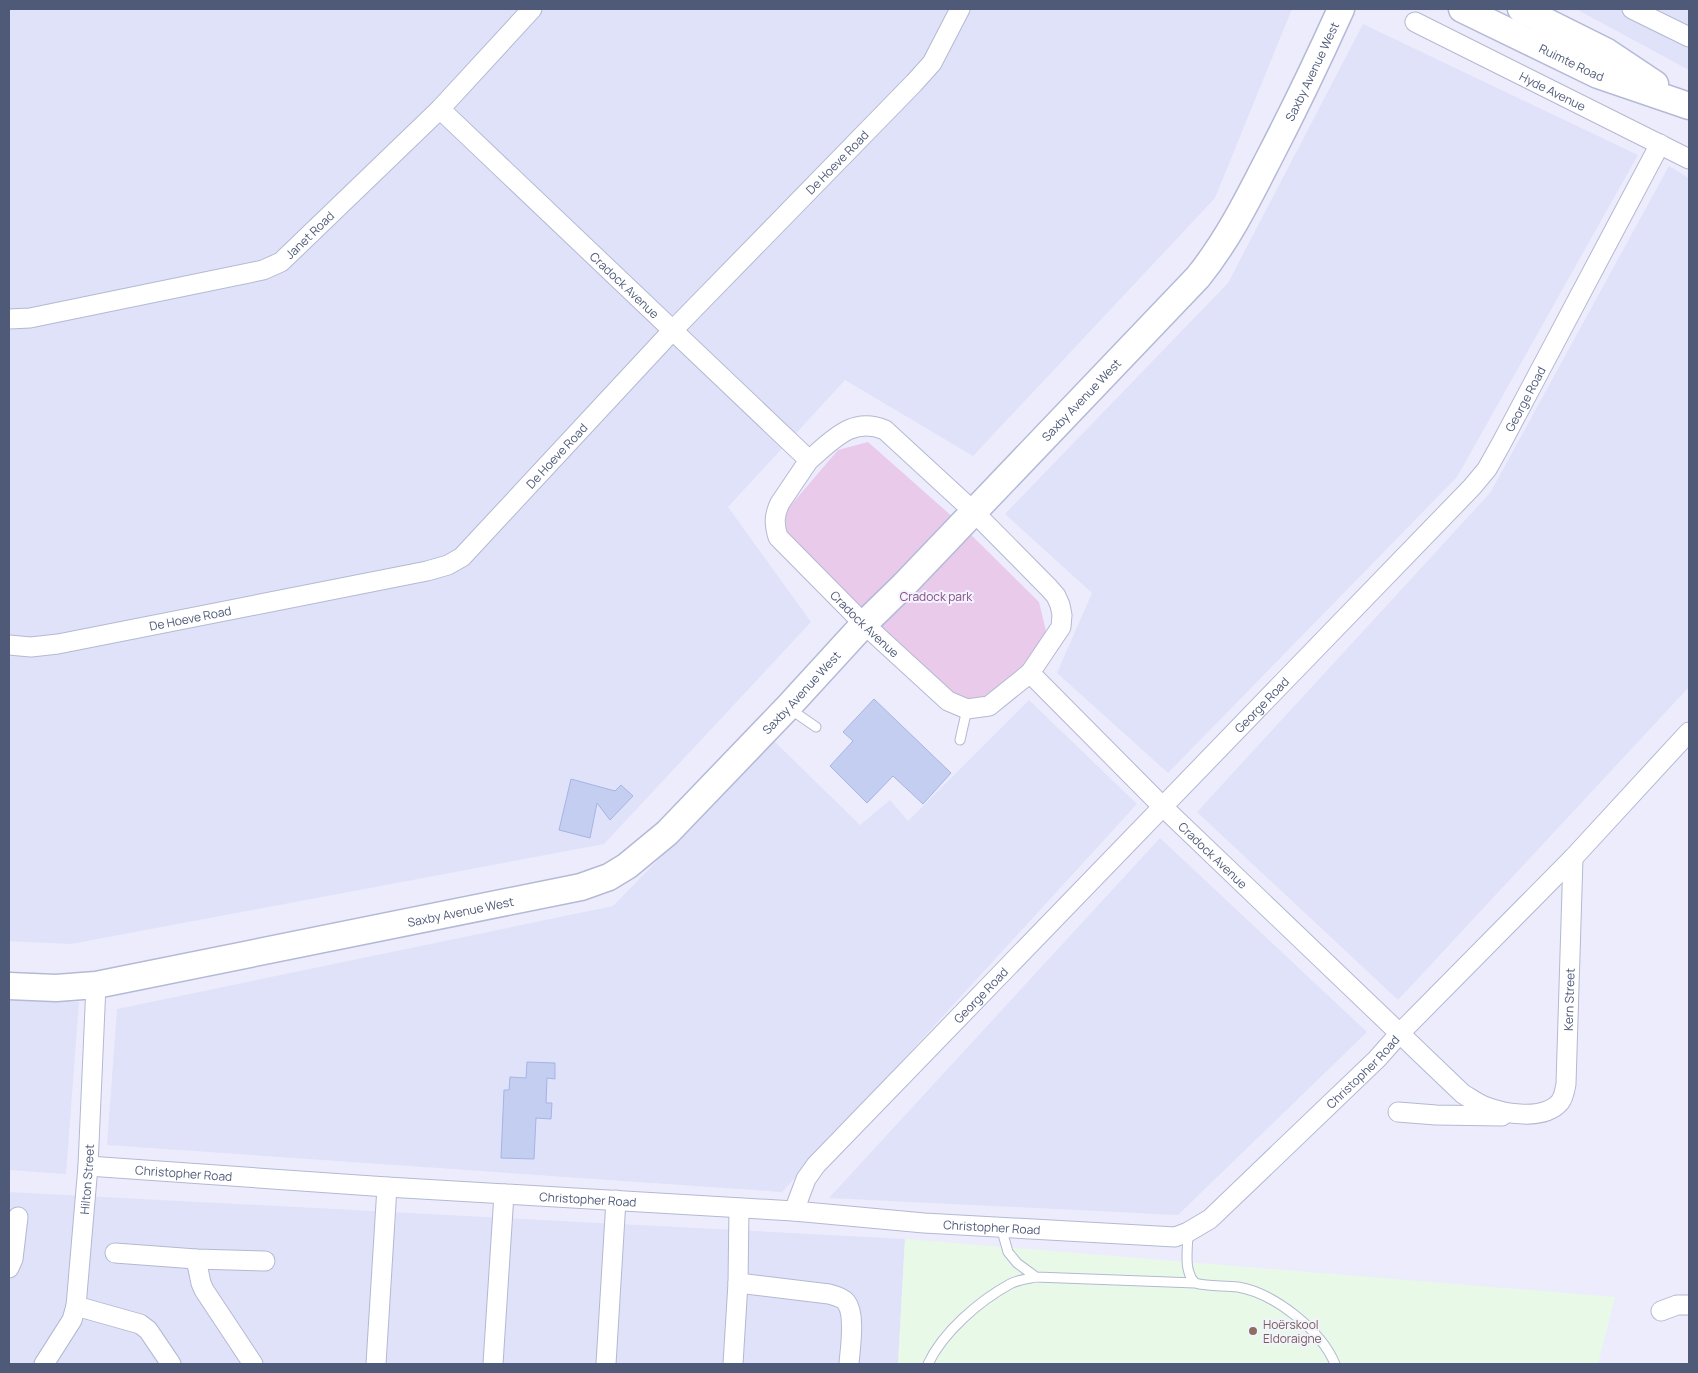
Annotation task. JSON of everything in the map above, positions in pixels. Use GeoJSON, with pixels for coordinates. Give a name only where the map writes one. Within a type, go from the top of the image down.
{"type":"FeatureCollection","features":[{"type":"Feature","properties":{"kind":"street","name":"Janet Road"},"geometry":{"type":"LineString","coordinates":[[9,319],[30,318],[263,270],[281,262],[440,109],[532,9]]}},
{"type":"Feature","properties":{"kind":"street","name":"De Hoeve Road"},"geometry":{"type":"LineString","coordinates":[[9,645],[31,647],[58,644],[418,573],[448,565],[462,557],[673,330],[914,83],[932,63],[960,9]]}},
{"type":"Feature","properties":{"kind":"street","name":"Ruimte Road"},"geometry":{"type":"LineString","coordinates":[[1462,9],[1598,75],[1688,106]]}},
{"type":"Feature","properties":{"kind":"street","name":"Ruimte Road"},"geometry":{"type":"LineString","coordinates":[[1521,9],[1607,52],[1688,106]]}},
{"type":"Feature","properties":{"kind":"street"},"geometry":{"type":"LineString","coordinates":[[1632,9],[1689,37]]}},
{"type":"Feature","properties":{"kind":"street","name":"Saxby Avenue West"},"geometry":{"type":"LineString","coordinates":[[9,986],[56,988],[96,986],[581,887],[609,877],[627,866],[667,833],[788,707],[864,624],[904,585],[1211,262],[1244,208],[1294,109],[1336,14]]}},
{"type":"Feature","properties":{"kind":"street","name":"Hyde Avenue"},"geometry":{"type":"LineString","coordinates":[[1415,22],[1689,159]]}},
{"type":"Feature","properties":{"kind":"street","name":"Cradock Avenue"},"geometry":{"type":"LineString","coordinates":[[440,109],[809,460]]}},
{"type":"Feature","properties":{"kind":"street","name":"George Road"},"geometry":{"type":"LineString","coordinates":[[794,1211],[806,1179],[816,1165],[1162,806],[1459,502],[1487,469],[1660,144]]}},
{"type":"Feature","properties":{"kind":"street","name":"Cradock Avenue"},"geometry":{"type":"LineString","coordinates":[[872,425],[885,430],[973,511],[1049,588],[1060,604],[1061,627],[1030,673],[989,706],[967,709],[948,701],[864,624],[778,537],[775,519],[776,510],[809,460],[845,430],[872,425]]}},
{"type":"Feature","properties":{"kind":"street","name":"Cradock Avenue"},"geometry":{"type":"LineString","coordinates":[[1030,673],[1162,806],[1400,1033]]}},
{"type":"Feature","properties":{"kind":"street","name":"Christopher Road"},"geometry":{"type":"LineString","coordinates":[[88,1166],[387,1187],[794,1211],[924,1223],[1175,1237],[1210,1219],[1377,1059],[1400,1033],[1573,858],[1689,732]]}},
{"type":"Feature","properties":{"kind":"street","name":"Kern Street"},"geometry":{"type":"LineString","coordinates":[[1398,1112],[1477,1117],[1526,1115],[1546,1112],[1561,1101],[1566,1084],[1573,858]]}},
{"type":"Feature","properties":{"kind":"street","name":"Hilton Street"},"geometry":{"type":"LineString","coordinates":[[44,1364],[72,1320],[76,1306],[88,1166],[96,986]]}},
{"type":"Feature","properties":{"kind":"street","name":"Kern Street"},"geometry":{"type":"LineString","coordinates":[[1400,1033],[1463,1094],[1482,1105],[1494,1109],[1526,1115]]}},
{"type":"Feature","properties":{"kind":"street"},"geometry":{"type":"LineString","coordinates":[[376,1364],[387,1187]]}},
{"type":"Feature","properties":{"kind":"street"},"geometry":{"type":"LineString","coordinates":[[493,1364],[504,1194]]}},
{"type":"Feature","properties":{"kind":"street"},"geometry":{"type":"LineString","coordinates":[[606,1364],[616,1200]]}},
{"type":"Feature","properties":{"kind":"street"},"geometry":{"type":"LineString","coordinates":[[733,1364],[738,1283],[739,1208]]}},
{"type":"Feature","properties":{"kind":"street"},"geometry":{"type":"LineString","coordinates":[[9,1268],[13,1259],[18,1217]]}},
{"type":"Feature","properties":{"kind":"street"},"geometry":{"type":"LineString","coordinates":[[115,1253],[196,1259],[265,1261]]}},
{"type":"Feature","properties":{"kind":"street"},"geometry":{"type":"LineString","coordinates":[[196,1259],[204,1290],[253,1364]]}},
{"type":"Feature","properties":{"kind":"street"},"geometry":{"type":"LineString","coordinates":[[738,1283],[828,1294],[842,1298],[847,1303],[851,1312],[849,1364]]}},
{"type":"Feature","properties":{"kind":"street"},"geometry":{"type":"LineString","coordinates":[[1661,1311],[1676,1305],[1689,1305]]}},
{"type":"Feature","properties":{"kind":"street"},"geometry":{"type":"LineString","coordinates":[[76,1306],[140,1324],[148,1330],[171,1364]]}},
{"type":"Feature","properties":{"kind":"lane"},"geometry":{"type":"LineString","coordinates":[[788,707],[816,726]]}},
{"type":"Feature","properties":{"kind":"lane"},"geometry":{"type":"LineString","coordinates":[[960,740],[967,709]]}},
{"type":"Feature","properties":{"kind":"lane"},"geometry":{"type":"LineString","coordinates":[[1002,1228],[1008,1252],[1017,1263],[1036,1276]]}},
{"type":"Feature","properties":{"kind":"lane"},"geometry":{"type":"LineString","coordinates":[[1188,1232],[1188,1270],[1195,1283]]}},
{"type":"Feature","properties":{"kind":"lane"},"geometry":{"type":"LineString","coordinates":[[928,1364],[934,1351],[970,1311],[1011,1283],[1036,1276],[1195,1283],[1238,1287],[1255,1292],[1299,1318],[1316,1334],[1335,1364]]}},
{"type":"Feature","properties":{"kind":"shaded area"},"geometry":{"type":"Polygon","coordinates":[[[9,9],[1292,9],[1215,198],[973,456],[845,380],[728,507],[811,622],[604,844],[71,944],[9,941],[9,9]]]}},
{"type":"Feature","properties":{"kind":"shaded area"},"geometry":{"type":"Polygon","coordinates":[[[1576,9],[1689,9],[1689,70],[1576,9]]]}},
{"type":"Feature","properties":{"kind":"shaded area"},"geometry":{"type":"Polygon","coordinates":[[[1363,24],[1638,155],[1457,477],[1168,773],[1057,673],[1092,593],[1005,514],[1228,283],[1363,24]]]}},
{"type":"Feature","properties":{"kind":"shaded area"},"geometry":{"type":"Polygon","coordinates":[[[1669,166],[1689,178],[1689,687],[1398,1000],[1197,812],[1490,493],[1669,166]]]}},
{"type":"Feature","properties":{"kind":"shaded area"},"geometry":{"type":"Polygon","coordinates":[[[1029,700],[1137,804],[782,1192],[107,1145],[117,1009],[613,906],[774,741],[860,825],[890,800],[908,821],[1029,700]]]}},
{"type":"Feature","properties":{"kind":"shaded area"},"geometry":{"type":"Polygon","coordinates":[[[1160,838],[1367,1032],[1178,1215],[829,1198],[1160,838]]]}},
{"type":"Feature","properties":{"kind":"shaded area"},"geometry":{"type":"Polygon","coordinates":[[[9,998],[79,1002],[66,1174],[9,1170],[9,998]]]}},
{"type":"Feature","properties":{"kind":"shaded area"},"geometry":{"type":"Polygon","coordinates":[[[9,1192],[905,1239],[898,1364],[9,1364],[9,1192]]]}},
{"type":"Feature","properties":{"kind":"shaded area","name":"Hoërskool Eldoraigne"},"geometry":{"type":"Polygon","coordinates":[[[905,1239],[1615,1297],[1598,1364],[898,1364],[905,1239]]]}},
{"type":"Feature","properties":{"kind":"green space","name":"Cradock park"},"geometry":{"type":"Polygon","coordinates":[[[868,442],[955,519],[1039,602],[1046,631],[1015,676],[995,693],[969,702],[946,697],[787,542],[785,512],[838,450],[868,442]]]}},
{"type":"Feature","properties":{"kind":"building"},"geometry":{"type":"Polygon","coordinates":[[[874,699],[951,773],[923,804],[893,776],[867,803],[830,766],[853,741],[843,732],[874,699]]]}},
{"type":"Feature","properties":{"kind":"building"},"geometry":{"type":"Polygon","coordinates":[[[571,779],[615,791],[621,785],[633,796],[610,820],[597,803],[590,838],[559,830],[571,779]]]}},
{"type":"Feature","properties":{"kind":"building"},"geometry":{"type":"Polygon","coordinates":[[[527,1062],[555,1063],[555,1079],[547,1078],[546,1103],[552,1103],[551,1119],[536,1118],[534,1159],[501,1158],[504,1090],[509,1090],[510,1077],[526,1078],[527,1062]]]}},
{"type":"Feature","properties":{"kind":"place","name":"Hoërskool Eldoraigne"},"geometry":{"type":"Point","coordinates":[1253,1331]}}]}
